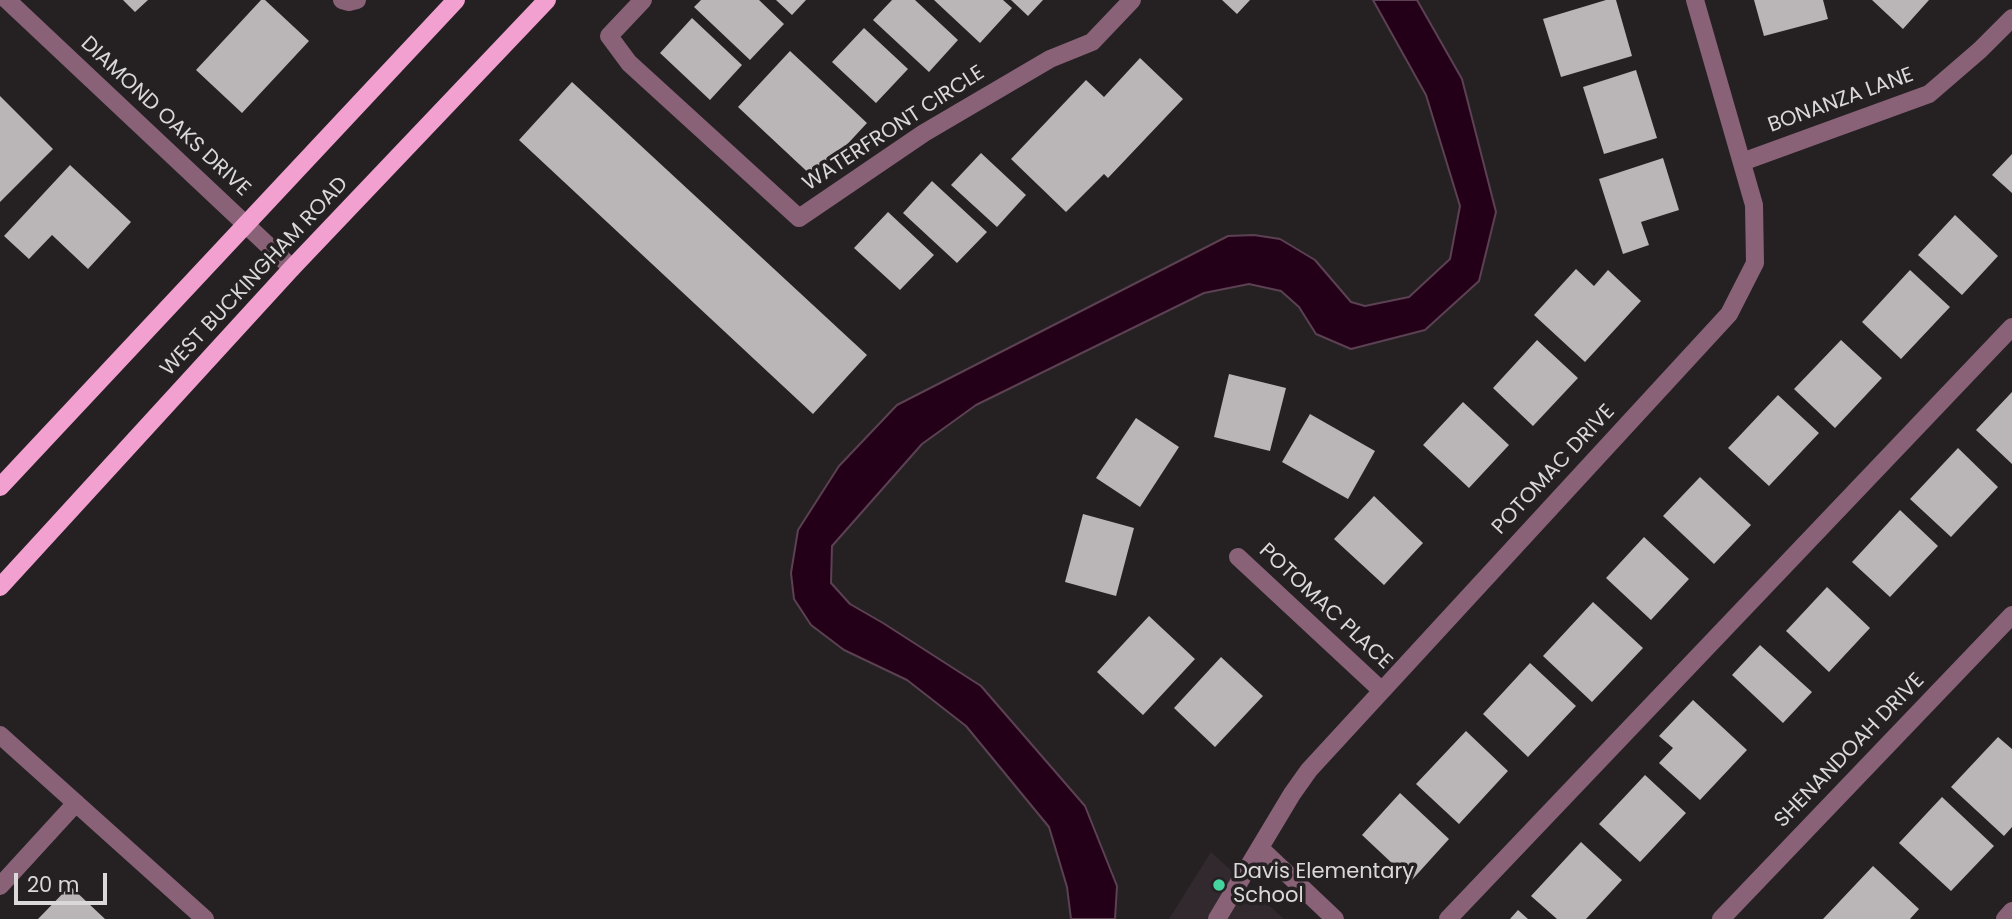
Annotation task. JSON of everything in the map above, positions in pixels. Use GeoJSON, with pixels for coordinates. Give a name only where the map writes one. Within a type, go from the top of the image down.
{"type":"FeatureCollection","features":[{"type":"Feature","properties":{"kind":"main road","name":"WEST BUCKINGHAM ROAD"},"geometry":{"type":"LineString","coordinates":[[0,487],[456,0]]}},
{"type":"Feature","properties":{"kind":"main road","name":"WEST BUCKINGHAM ROAD"},"geometry":{"type":"LineString","coordinates":[[0,587],[292,268],[547,0]]}},
{"type":"Feature","properties":{"kind":"street","name":"DIAMOND OAKS DRIVE"},"geometry":{"type":"LineString","coordinates":[[8,0],[292,268]]}},
{"type":"Feature","properties":{"kind":"street"},"geometry":{"type":"LineString","coordinates":[[342,0],[357,0]]}},
{"type":"Feature","properties":{"kind":"street","name":"WATERFRONT CIRCLE"},"geometry":{"type":"LineString","coordinates":[[643,0],[609,36],[629,63],[799,218],[924,133],[1050,59],[1092,42],[1132,0]]}},
{"type":"Feature","properties":{"kind":"street","name":"POTOMAC DRIVE"},"geometry":{"type":"LineString","coordinates":[[1216,919],[1309,770],[1729,314],[1755,263],[1754,205],[1695,0]]}},
{"type":"Feature","properties":{"kind":"street","name":"BONANZA LANE"},"geometry":{"type":"LineString","coordinates":[[1742,162],[1929,94],[2012,18]]}},
{"type":"Feature","properties":{"kind":"street"},"geometry":{"type":"LineString","coordinates":[[1448,919],[2012,327]]}},
{"type":"Feature","properties":{"kind":"street","name":"POTOMAC PLACE"},"geometry":{"type":"LineString","coordinates":[[1238,557],[1381,690]]}},
{"type":"Feature","properties":{"kind":"street","name":"SHENANDOAH DRIVE"},"geometry":{"type":"LineString","coordinates":[[1721,919],[2012,615]]}},
{"type":"Feature","properties":{"kind":"street"},"geometry":{"type":"LineString","coordinates":[[0,735],[205,919]]}},
{"type":"Feature","properties":{"kind":"street"},"geometry":{"type":"LineString","coordinates":[[0,886],[76,803]]}},
{"type":"Feature","properties":{"kind":"street"},"geometry":{"type":"LineString","coordinates":[[1260,848],[1335,919]]}},
{"type":"Feature","properties":{"kind":"street"},"geometry":{"type":"LineString","coordinates":[[2005,919],[2012,911]]}},
{"type":"Feature","properties":{"kind":"shaded area"},"geometry":{"type":"Polygon","coordinates":[[[1373,0],[1417,0],[1462,79],[1496,212],[1479,281],[1425,330],[1351,349],[1316,334],[1299,307],[1281,291],[1249,284],[1204,293],[976,405],[922,444],[832,546],[831,583],[850,604],[981,686],[1085,806],[1117,886],[1115,919],[1071,919],[1067,887],[1049,827],[966,726],[907,680],[844,650],[811,625],[794,599],[791,573],[798,530],[839,466],[897,405],[1228,236],[1254,235],[1280,239],[1315,260],[1351,302],[1365,306],[1409,297],[1450,259],[1460,206],[1426,95],[1373,0]]]}},
{"type":"Feature","properties":{"kind":"shaded area","name":"Davis Elementary School"},"geometry":{"type":"Polygon","coordinates":[[[1211,852],[1284,919],[1169,919],[1211,852]]]}},
{"type":"Feature","properties":{"kind":"building"},"geometry":{"type":"Polygon","coordinates":[[[123,0],[148,0],[135,12],[123,0]]]}},
{"type":"Feature","properties":{"kind":"building"},"geometry":{"type":"Polygon","coordinates":[[[261,0],[265,0],[309,41],[242,113],[196,70],[261,0]]]}},
{"type":"Feature","properties":{"kind":"building"},"geometry":{"type":"Polygon","coordinates":[[[701,0],[759,0],[784,24],[750,60],[694,7],[701,0]]]}},
{"type":"Feature","properties":{"kind":"building"},"geometry":{"type":"Polygon","coordinates":[[[776,0],[806,0],[792,15],[776,0]]]}},
{"type":"Feature","properties":{"kind":"building"},"geometry":{"type":"Polygon","coordinates":[[[892,0],[915,0],[958,40],[929,72],[873,20],[892,0]]]}},
{"type":"Feature","properties":{"kind":"building"},"geometry":{"type":"Polygon","coordinates":[[[934,0],[1003,0],[1012,8],[980,43],[934,0]]]}},
{"type":"Feature","properties":{"kind":"building"},"geometry":{"type":"Polygon","coordinates":[[[1011,0],[1043,0],[1028,16],[1011,0]]]}},
{"type":"Feature","properties":{"kind":"building"},"geometry":{"type":"Polygon","coordinates":[[[1222,0],[1250,0],[1237,14],[1222,0]]]}},
{"type":"Feature","properties":{"kind":"building"},"geometry":{"type":"Polygon","coordinates":[[[1606,0],[1616,0],[1632,56],[1561,77],[1543,19],[1606,0]]]}},
{"type":"Feature","properties":{"kind":"building"},"geometry":{"type":"Polygon","coordinates":[[[1754,0],[1823,0],[1828,19],[1764,36],[1754,0]]]}},
{"type":"Feature","properties":{"kind":"building"},"geometry":{"type":"Polygon","coordinates":[[[1872,0],[1929,0],[1903,29],[1872,0]]]}},
{"type":"Feature","properties":{"kind":"building"},"geometry":{"type":"Polygon","coordinates":[[[692,18],[742,65],[710,100],[660,53],[692,18]]]}},
{"type":"Feature","properties":{"kind":"building"},"geometry":{"type":"Polygon","coordinates":[[[864,28],[908,69],[876,103],[832,62],[864,28]]]}},
{"type":"Feature","properties":{"kind":"building"},"geometry":{"type":"Polygon","coordinates":[[[790,51],[867,123],[815,179],[738,107],[790,51]]]}},
{"type":"Feature","properties":{"kind":"building"},"geometry":{"type":"Polygon","coordinates":[[[1140,58],[1183,99],[1108,178],[1104,174],[1066,212],[1011,159],[1086,80],[1104,97],[1140,58]]]}},
{"type":"Feature","properties":{"kind":"building"},"geometry":{"type":"Polygon","coordinates":[[[1636,70],[1657,138],[1604,154],[1583,87],[1636,70]]]}},
{"type":"Feature","properties":{"kind":"building"},"geometry":{"type":"Polygon","coordinates":[[[572,82],[867,355],[813,414],[519,140],[572,82]]]}},
{"type":"Feature","properties":{"kind":"building"},"geometry":{"type":"Polygon","coordinates":[[[0,96],[53,149],[0,202],[0,96]]]}},
{"type":"Feature","properties":{"kind":"building"},"geometry":{"type":"Polygon","coordinates":[[[981,153],[1026,195],[997,227],[951,185],[981,153]]]}},
{"type":"Feature","properties":{"kind":"building"},"geometry":{"type":"Polygon","coordinates":[[[2012,154],[2012,193],[1992,175],[2012,154]]]}},
{"type":"Feature","properties":{"kind":"building"},"geometry":{"type":"Polygon","coordinates":[[[1663,158],[1679,210],[1641,222],[1649,245],[1623,254],[1599,179],[1663,158]]]}},
{"type":"Feature","properties":{"kind":"building"},"geometry":{"type":"Polygon","coordinates":[[[70,165],[131,222],[88,269],[52,235],[29,259],[4,236],[70,165]]]}},
{"type":"Feature","properties":{"kind":"building"},"geometry":{"type":"Polygon","coordinates":[[[932,181],[987,232],[957,263],[903,213],[932,181]]]}},
{"type":"Feature","properties":{"kind":"building"},"geometry":{"type":"Polygon","coordinates":[[[888,212],[934,255],[900,290],[854,248],[888,212]]]}},
{"type":"Feature","properties":{"kind":"building"},"geometry":{"type":"Polygon","coordinates":[[[1955,215],[1998,256],[1962,295],[1918,255],[1955,215]]]}},
{"type":"Feature","properties":{"kind":"building"},"geometry":{"type":"Polygon","coordinates":[[[1576,269],[1594,286],[1608,270],[1641,301],[1585,362],[1534,315],[1576,269]]]}},
{"type":"Feature","properties":{"kind":"building"},"geometry":{"type":"Polygon","coordinates":[[[1910,270],[1950,307],[1901,359],[1862,322],[1910,270]]]}},
{"type":"Feature","properties":{"kind":"building"},"geometry":{"type":"Polygon","coordinates":[[[1537,340],[1578,378],[1533,426],[1493,388],[1537,340]]]}},
{"type":"Feature","properties":{"kind":"building"},"geometry":{"type":"Polygon","coordinates":[[[1841,340],[1882,378],[1835,428],[1794,389],[1841,340]]]}},
{"type":"Feature","properties":{"kind":"building"},"geometry":{"type":"Polygon","coordinates":[[[1229,374],[1286,388],[1270,451],[1214,437],[1229,374]]]}},
{"type":"Feature","properties":{"kind":"building"},"geometry":{"type":"Polygon","coordinates":[[[2012,392],[2012,464],[1976,430],[2012,392]]]}},
{"type":"Feature","properties":{"kind":"building"},"geometry":{"type":"Polygon","coordinates":[[[1778,395],[1819,433],[1769,486],[1728,448],[1778,395]]]}},
{"type":"Feature","properties":{"kind":"building"},"geometry":{"type":"Polygon","coordinates":[[[1463,402],[1509,445],[1469,488],[1423,445],[1463,402]]]}},
{"type":"Feature","properties":{"kind":"building"},"geometry":{"type":"Polygon","coordinates":[[[1310,414],[1375,451],[1348,499],[1282,462],[1310,414]]]}},
{"type":"Feature","properties":{"kind":"building"},"geometry":{"type":"Polygon","coordinates":[[[1136,418],[1179,447],[1140,507],[1096,478],[1136,418]]]}},
{"type":"Feature","properties":{"kind":"building"},"geometry":{"type":"Polygon","coordinates":[[[1958,448],[1998,487],[1951,537],[1910,499],[1958,448]]]}},
{"type":"Feature","properties":{"kind":"building"},"geometry":{"type":"Polygon","coordinates":[[[1700,477],[1751,525],[1714,564],[1663,516],[1700,477]]]}},
{"type":"Feature","properties":{"kind":"building"},"geometry":{"type":"Polygon","coordinates":[[[1374,496],[1423,543],[1384,585],[1334,539],[1374,496]]]}},
{"type":"Feature","properties":{"kind":"building"},"geometry":{"type":"Polygon","coordinates":[[[1900,510],[1938,546],[1890,597],[1852,562],[1900,510]]]}},
{"type":"Feature","properties":{"kind":"building"},"geometry":{"type":"Polygon","coordinates":[[[1083,514],[1134,528],[1116,596],[1065,582],[1083,514]]]}},
{"type":"Feature","properties":{"kind":"building"},"geometry":{"type":"Polygon","coordinates":[[[1644,537],[1689,579],[1651,620],[1606,578],[1644,537]]]}},
{"type":"Feature","properties":{"kind":"building"},"geometry":{"type":"Polygon","coordinates":[[[1827,587],[1870,628],[1829,672],[1786,631],[1827,587]]]}},
{"type":"Feature","properties":{"kind":"building"},"geometry":{"type":"Polygon","coordinates":[[[1593,602],[1643,648],[1592,702],[1543,656],[1593,602]]]}},
{"type":"Feature","properties":{"kind":"building"},"geometry":{"type":"Polygon","coordinates":[[[1149,616],[1195,659],[1143,715],[1097,672],[1149,616]]]}},
{"type":"Feature","properties":{"kind":"building"},"geometry":{"type":"Polygon","coordinates":[[[1760,645],[1812,692],[1783,723],[1732,675],[1760,645]]]}},
{"type":"Feature","properties":{"kind":"building"},"geometry":{"type":"Polygon","coordinates":[[[1221,657],[1263,696],[1215,747],[1174,708],[1221,657]]]}},
{"type":"Feature","properties":{"kind":"building"},"geometry":{"type":"Polygon","coordinates":[[[1530,663],[1576,706],[1528,757],[1483,714],[1530,663]]]}},
{"type":"Feature","properties":{"kind":"building"},"geometry":{"type":"Polygon","coordinates":[[[1693,700],[1747,750],[1700,800],[1659,763],[1673,748],[1659,736],[1693,700]]]}},
{"type":"Feature","properties":{"kind":"building"},"geometry":{"type":"Polygon","coordinates":[[[1466,731],[1508,771],[1459,824],[1416,784],[1466,731]]]}},
{"type":"Feature","properties":{"kind":"building"},"geometry":{"type":"Polygon","coordinates":[[[1998,737],[2012,749],[2012,827],[2004,836],[1951,787],[1998,737]]]}},
{"type":"Feature","properties":{"kind":"building"},"geometry":{"type":"Polygon","coordinates":[[[1645,775],[1686,813],[1640,862],[1599,824],[1645,775]]]}},
{"type":"Feature","properties":{"kind":"building"},"geometry":{"type":"Polygon","coordinates":[[[1400,793],[1449,839],[1411,881],[1362,835],[1400,793]]]}},
{"type":"Feature","properties":{"kind":"building"},"geometry":{"type":"Polygon","coordinates":[[[1942,797],[1994,846],[1951,891],[1899,843],[1942,797]]]}},
{"type":"Feature","properties":{"kind":"building"},"geometry":{"type":"Polygon","coordinates":[[[1581,842],[1622,880],[1586,919],[1557,919],[1531,896],[1581,842]]]}},
{"type":"Feature","properties":{"kind":"building"},"geometry":{"type":"Polygon","coordinates":[[[1873,866],[1919,909],[1910,919],[1823,919],[1873,866]]]}},
{"type":"Feature","properties":{"kind":"building"},"geometry":{"type":"Polygon","coordinates":[[[70,886],[105,919],[38,919],[70,886]]]}},
{"type":"Feature","properties":{"kind":"building"},"geometry":{"type":"Polygon","coordinates":[[[1518,910],[1528,919],[1510,919],[1518,910]]]}},
{"type":"Feature","properties":{"kind":"place","name":"Davis Elementary School"},"geometry":{"type":"Point","coordinates":[1219,885]}}]}
